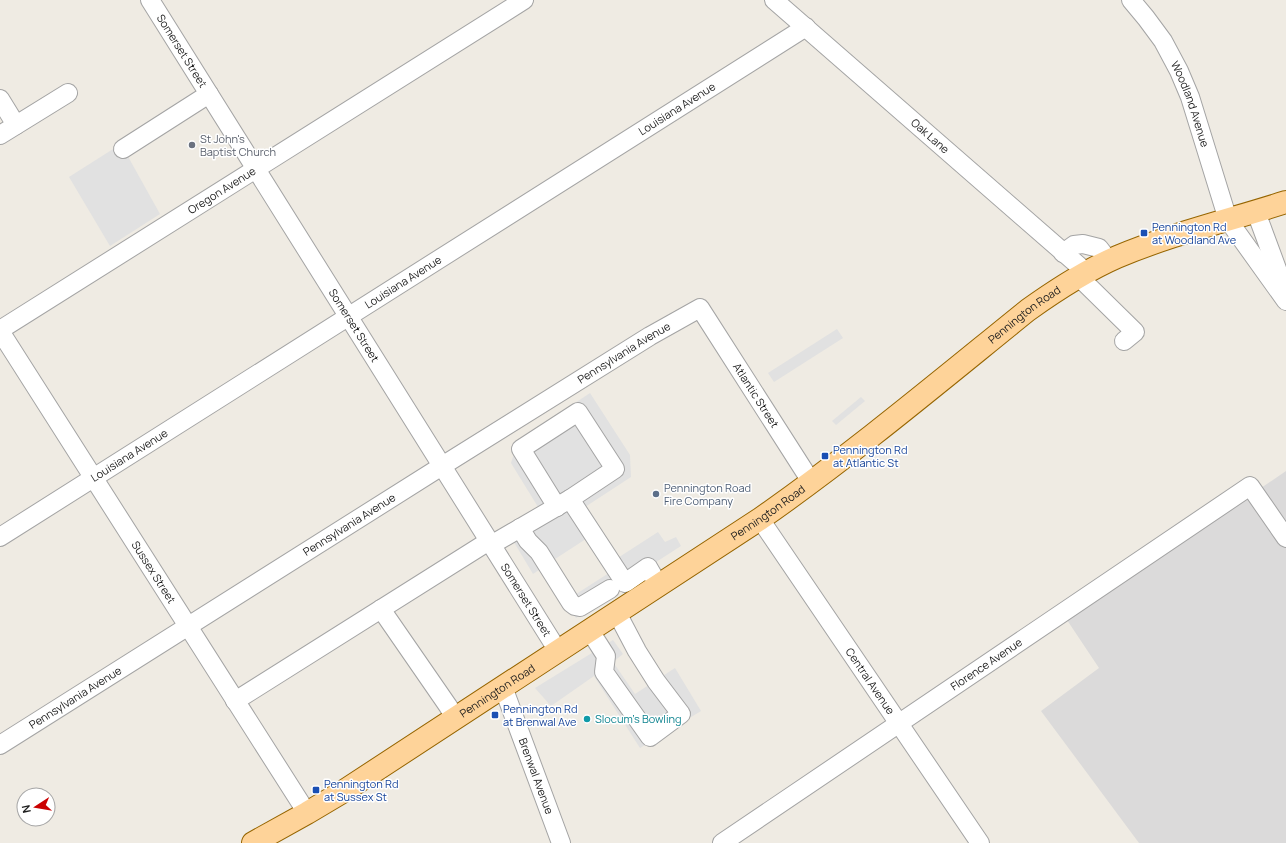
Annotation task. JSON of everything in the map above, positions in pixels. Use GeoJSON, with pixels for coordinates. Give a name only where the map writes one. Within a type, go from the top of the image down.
{"type":"FeatureCollection","features":[{"type":"Feature","properties":{"kind":"main road","name":"Pennington Road"},"geometry":{"type":"LineString","coordinates":[[253,843],[344,791],[760,519],[812,483],[1028,310],[1054,291],[1109,261],[1153,243],[1286,202]]}},
{"type":"Feature","properties":{"kind":"street","name":"Oregon Avenue"},"geometry":{"type":"LineString","coordinates":[[0,330],[128,241],[256,168],[524,0]]}},
{"type":"Feature","properties":{"kind":"street","name":"Oak Lane"},"geometry":{"type":"LineString","coordinates":[[774,0],[1064,253],[1082,275],[1135,332],[1124,341]]}},
{"type":"Feature","properties":{"kind":"street","name":"Woodland Avenue"},"geometry":{"type":"LineString","coordinates":[[1131,0],[1163,41],[1179,71],[1190,97],[1228,220],[1286,301]]}},
{"type":"Feature","properties":{"kind":"street","name":"Somerset Street"},"geometry":{"type":"LineString","coordinates":[[158,3],[209,94],[558,651]]}},
{"type":"Feature","properties":{"kind":"street","name":"Louisiana Avenue"},"geometry":{"type":"LineString","coordinates":[[0,537],[806,27]]}},
{"type":"Feature","properties":{"kind":"street"},"geometry":{"type":"LineString","coordinates":[[0,135],[68,93]]}},
{"type":"Feature","properties":{"kind":"street"},"geometry":{"type":"LineString","coordinates":[[124,149],[209,94]]}},
{"type":"Feature","properties":{"kind":"street"},"geometry":{"type":"LineString","coordinates":[[0,99],[16,125]]}},
{"type":"Feature","properties":{"kind":"street"},"geometry":{"type":"LineString","coordinates":[[1256,212],[1286,294]]}},
{"type":"Feature","properties":{"kind":"street"},"geometry":{"type":"LineString","coordinates":[[1064,253],[1074,245],[1083,244],[1099,248],[1109,261]]}},
{"type":"Feature","properties":{"kind":"street","name":"Atlantic Street"},"geometry":{"type":"LineString","coordinates":[[700,308],[812,483]]}},
{"type":"Feature","properties":{"kind":"street","name":"Pennsylvania Avenue"},"geometry":{"type":"LineString","coordinates":[[0,745],[563,390],[650,336],[700,308]]}},
{"type":"Feature","properties":{"kind":"street","name":"Sussex Street"},"geometry":{"type":"LineString","coordinates":[[0,330],[307,813]]}},
{"type":"Feature","properties":{"kind":"street"},"geometry":{"type":"LineString","coordinates":[[236,701],[381,609],[490,543],[520,528],[563,503],[615,469],[563,390]]}},
{"type":"Feature","properties":{"kind":"street"},"geometry":{"type":"LineString","coordinates":[[578,412],[521,449],[625,582],[648,567],[659,586]]}},
{"type":"Feature","properties":{"kind":"street","name":"Florence Avenue"},"geometry":{"type":"LineString","coordinates":[[722,843],[1250,486],[1286,538]]}},
{"type":"Feature","properties":{"kind":"street","name":"Central Avenue"},"geometry":{"type":"LineString","coordinates":[[760,519],[980,843]]}},
{"type":"Feature","properties":{"kind":"street"},"geometry":{"type":"LineString","coordinates":[[520,528],[528,541],[539,552],[571,603],[575,606],[580,607],[610,588]]}},
{"type":"Feature","properties":{"kind":"street"},"geometry":{"type":"LineString","coordinates":[[589,601],[603,622],[637,650],[656,680],[681,714],[650,737],[604,672],[606,656],[603,622]]}},
{"type":"Feature","properties":{"kind":"street"},"geometry":{"type":"LineString","coordinates":[[381,609],[455,718]]}},
{"type":"Feature","properties":{"kind":"street","name":"Brenwal Avenue"},"geometry":{"type":"LineString","coordinates":[[503,687],[561,843]]}},
{"type":"Feature","properties":{"kind":"shaded area"},"geometry":{"type":"Polygon","coordinates":[[[121,144],[160,214],[110,246],[69,177],[121,144]]]}},
{"type":"Feature","properties":{"kind":"shaded area"},"geometry":{"type":"Polygon","coordinates":[[[837,329],[843,338],[774,382],[768,373],[837,329]]]}},
{"type":"Feature","properties":{"kind":"shaded area"},"geometry":{"type":"Polygon","coordinates":[[[590,393],[630,455],[631,477],[582,509],[613,561],[658,532],[665,542],[676,537],[681,546],[622,584],[592,535],[552,561],[573,596],[609,573],[620,591],[576,618],[545,566],[533,574],[506,529],[538,507],[511,463],[518,441],[590,393]]]}},
{"type":"Feature","properties":{"kind":"shaded area"},"geometry":{"type":"Polygon","coordinates":[[[861,397],[865,401],[836,425],[832,421],[861,397]]]}},
{"type":"Feature","properties":{"kind":"shaded area"},"geometry":{"type":"Polygon","coordinates":[[[1286,471],[1286,843],[1139,843],[1041,711],[1099,668],[1067,620],[1286,471]]]}},
{"type":"Feature","properties":{"kind":"shaded area"},"geometry":{"type":"Polygon","coordinates":[[[613,640],[623,654],[613,662],[635,694],[675,668],[701,711],[640,748],[594,676],[551,706],[535,688],[613,640]]]}},
{"type":"Feature","properties":{"kind":"place","name":"St John's Baptist Church"},"geometry":{"type":"Point","coordinates":[192,145]}},
{"type":"Feature","properties":{"kind":"place","name":"Pennington Rd at Woodland Ave"},"geometry":{"type":"Point","coordinates":[1144,233]}},
{"type":"Feature","properties":{"kind":"place","name":"Pennington Rd at Atlantic St"},"geometry":{"type":"Point","coordinates":[825,456]}},
{"type":"Feature","properties":{"kind":"place","name":"Pennington Road Fire Company"},"geometry":{"type":"Point","coordinates":[656,494]}},
{"type":"Feature","properties":{"kind":"place","name":"Pennington Rd at Brenwal Ave"},"geometry":{"type":"Point","coordinates":[495,715]}},
{"type":"Feature","properties":{"kind":"place","name":"Slocum's Bowling"},"geometry":{"type":"Point","coordinates":[587,719]}},
{"type":"Feature","properties":{"kind":"place","name":"Pennington Rd at Sussex St"},"geometry":{"type":"Point","coordinates":[316,790]}}]}
